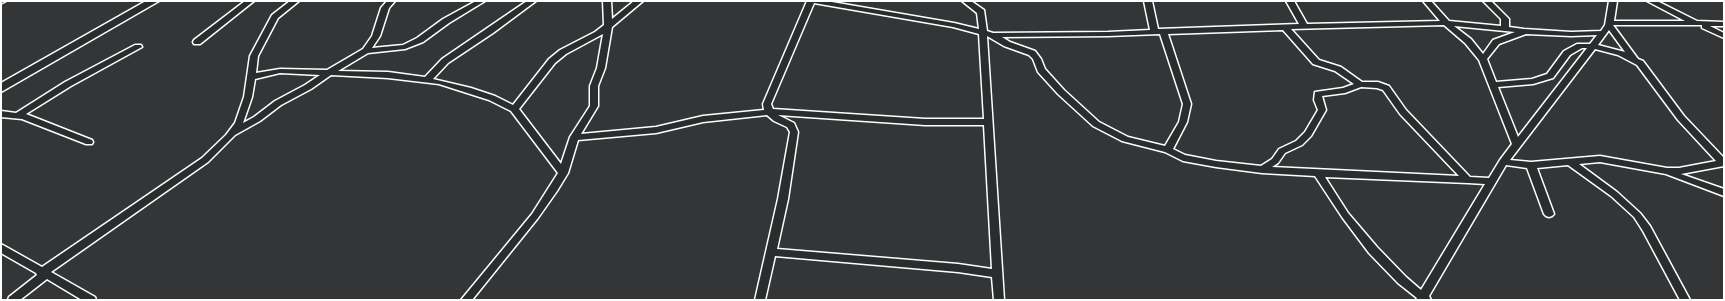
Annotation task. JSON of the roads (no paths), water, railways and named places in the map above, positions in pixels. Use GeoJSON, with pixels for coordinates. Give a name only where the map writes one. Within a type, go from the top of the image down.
{"type":"FeatureCollection","features":[{"type":"Feature","properties":{"kind":"street"},"geometry":{"type":"LineString","coordinates":[[1,88],[154,1]]}},
{"type":"Feature","properties":{"kind":"street"},"geometry":{"type":"LineString","coordinates":[[197,42],[250,1]]}},
{"type":"Feature","properties":{"kind":"street"},"geometry":{"type":"LineString","coordinates":[[234,132],[248,97],[254,56],[274,17],[295,1]]}},
{"type":"Feature","properties":{"kind":"street"},"geometry":{"type":"LineString","coordinates":[[14,300],[43,274],[205,160],[234,132],[257,119],[278,103],[308,87],[366,51],[376,36],[385,8],[390,1]]}},
{"type":"Feature","properties":{"kind":"street"},"geometry":{"type":"LineString","coordinates":[[366,51],[393,50],[412,44],[481,1]]}},
{"type":"Feature","properties":{"kind":"street"},"geometry":{"type":"LineString","coordinates":[[426,80],[445,61],[532,1]]}},
{"type":"Feature","properties":{"kind":"street"},"geometry":{"type":"LineString","coordinates":[[466,300],[535,216],[563,173],[574,137],[594,106],[594,86],[601,68],[608,27],[607,1]]}},
{"type":"Feature","properties":{"kind":"street"},"geometry":{"type":"LineString","coordinates":[[514,109],[552,61],[563,52],[593,37],[608,27],[639,1]]}},
{"type":"Feature","properties":{"kind":"street"},"geometry":{"type":"LineString","coordinates":[[760,300],[772,252],[794,132],[791,125],[777,119],[768,112],[767,104],[812,1],[954,25],[993,35],[1108,34],[1304,26],[1446,24],[1571,34],[1602,33]]}},
{"type":"Feature","properties":{"kind":"street"},"geometry":{"type":"LineString","coordinates":[[966,1],[982,6],[984,24],[983,33],[998,300]]}},
{"type":"Feature","properties":{"kind":"street"},"geometry":{"type":"LineString","coordinates":[[1148,1],[1154,31]]}},
{"type":"Feature","properties":{"kind":"street"},"geometry":{"type":"LineString","coordinates":[[1290,1],[1304,26]]}},
{"type":"Feature","properties":{"kind":"street"},"geometry":{"type":"LineString","coordinates":[[1427,1],[1446,24],[1468,41],[1483,59],[1516,143]]}},
{"type":"Feature","properties":{"kind":"street"},"geometry":{"type":"LineString","coordinates":[[1487,1],[1505,20],[1505,29]]}},
{"type":"Feature","properties":{"kind":"street"},"geometry":{"type":"LineString","coordinates":[[1318,174],[1345,216],[1373,250],[1423,300],[1503,162],[1516,143],[1609,24],[1613,1]]}},
{"type":"Feature","properties":{"kind":"street"},"geometry":{"type":"LineString","coordinates":[[1651,1],[1724,36]]}},
{"type":"Feature","properties":{"kind":"street"},"geometry":{"type":"LineString","coordinates":[[1609,24],[1724,24]]}},
{"type":"Feature","properties":{"kind":"street"},"geometry":{"type":"LineString","coordinates":[[1609,24],[1635,60]]}},
{"type":"Feature","properties":{"kind":"street"},"geometry":{"type":"LineString","coordinates":[[1285,27],[1316,62],[1338,69],[1360,84]]}},
{"type":"Feature","properties":{"kind":"street"},"geometry":{"type":"LineString","coordinates":[[1163,31],[1187,104],[1183,122],[1168,150]]}},
{"type":"Feature","properties":{"kind":"street"},"geometry":{"type":"LineString","coordinates":[[1483,59],[1489,49],[1496,42],[1524,31]]}},
{"type":"Feature","properties":{"kind":"street"},"geometry":{"type":"LineString","coordinates":[[993,35],[1007,44],[1032,53],[1037,59],[1041,70],[1061,92],[1096,124],[1125,139],[1168,150],[1192,160],[1262,170],[1318,174],[1492,181]]}},
{"type":"Feature","properties":{"kind":"street"},"geometry":{"type":"LineString","coordinates":[[1494,85],[1543,79],[1550,76],[1568,53],[1573,49],[1592,46],[1621,53],[1640,63],[1685,123],[1724,163]]}},
{"type":"Feature","properties":{"kind":"street"},"geometry":{"type":"LineString","coordinates":[[18,115],[74,81],[138,47]]}},
{"type":"Feature","properties":{"kind":"street"},"geometry":{"type":"LineString","coordinates":[[250,77],[280,71],[402,76],[468,90],[492,98],[514,109],[563,173]]}},
{"type":"Feature","properties":{"kind":"street"},"geometry":{"type":"LineString","coordinates":[[1262,170],[1275,161],[1282,151],[1299,143],[1308,134],[1322,110],[1318,100],[1318,94],[1345,90],[1360,84],[1378,85],[1386,88],[1403,112],[1468,180]]}},
{"type":"Feature","properties":{"kind":"street"},"geometry":{"type":"LineString","coordinates":[[574,137],[656,130],[709,118],[768,112],[924,122],[988,122]]}},
{"type":"Feature","properties":{"kind":"street"},"geometry":{"type":"LineString","coordinates":[[1,114],[18,115],[89,142]]}},
{"type":"Feature","properties":{"kind":"street"},"geometry":{"type":"LineString","coordinates":[[1503,162],[1532,165],[1600,159],[1667,171],[1679,171],[1724,163]]}},
{"type":"Feature","properties":{"kind":"street"},"geometry":{"type":"LineString","coordinates":[[1568,161],[1614,194],[1637,215],[1648,229],[1685,300]]}},
{"type":"Feature","properties":{"kind":"street"},"geometry":{"type":"LineString","coordinates":[[1532,165],[1549,214]]}},
{"type":"Feature","properties":{"kind":"street"},"geometry":{"type":"LineString","coordinates":[[1667,171],[1724,193]]}},
{"type":"Feature","properties":{"kind":"street"},"geometry":{"type":"LineString","coordinates":[[1,248],[43,274],[91,300]]}},
{"type":"Feature","properties":{"kind":"street"},"geometry":{"type":"LineString","coordinates":[[772,252],[958,268],[996,274]]}}]}
